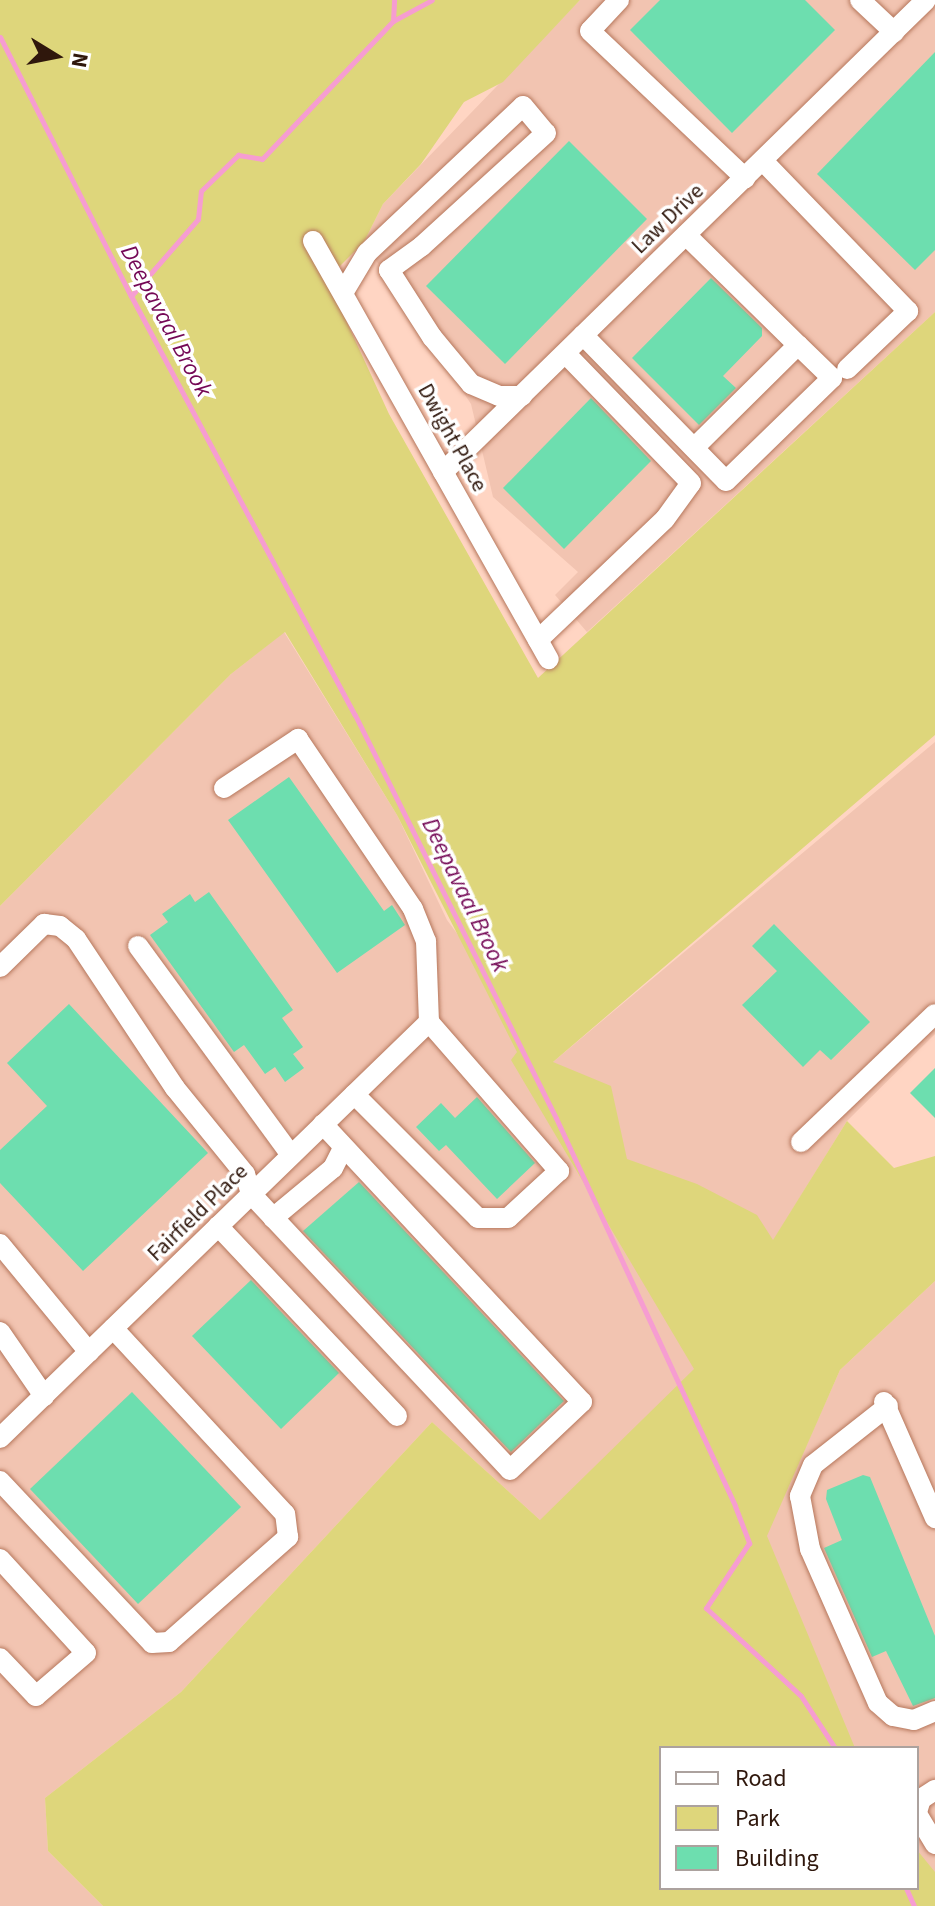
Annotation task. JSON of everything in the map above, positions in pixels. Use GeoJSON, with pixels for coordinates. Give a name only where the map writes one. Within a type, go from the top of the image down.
{"type":"FeatureCollection","features":[{"type":"Feature","properties":{"kind":"street"},"geometry":{"type":"LineString","coordinates":[[619,0],[590,31],[745,178]]}},
{"type":"Feature","properties":{"kind":"street"},"geometry":{"type":"LineString","coordinates":[[860,0],[894,32]]}},
{"type":"Feature","properties":{"kind":"street","name":"Law Drive"},"geometry":{"type":"LineString","coordinates":[[443,472],[926,0]]}},
{"type":"Feature","properties":{"kind":"street"},"geometry":{"type":"LineString","coordinates":[[343,293],[367,253],[523,106],[546,133],[422,246],[389,270],[432,337],[471,384],[499,396],[522,396]]}},
{"type":"Feature","properties":{"kind":"street"},"geometry":{"type":"LineString","coordinates":[[763,161],[908,311],[847,369]]}},
{"type":"Feature","properties":{"kind":"street"},"geometry":{"type":"LineString","coordinates":[[583,335],[726,481],[832,378],[686,235]]}},
{"type":"Feature","properties":{"kind":"street","name":"Dwight Place"},"geometry":{"type":"LineString","coordinates":[[313,241],[549,659]]}},
{"type":"Feature","properties":{"kind":"street"},"geometry":{"type":"LineString","coordinates":[[695,447],[798,345]]}},
{"type":"Feature","properties":{"kind":"street"},"geometry":{"type":"LineString","coordinates":[[538,640],[665,519],[691,483],[566,354]]}},
{"type":"Feature","properties":{"kind":"street"},"geometry":{"type":"LineString","coordinates":[[224,788],[298,739],[413,909],[426,941],[429,1022],[559,1171],[508,1218],[478,1218],[354,1094]]}},
{"type":"Feature","properties":{"kind":"street"},"geometry":{"type":"LineString","coordinates":[[0,967],[44,924],[60,926],[76,939],[175,1088],[245,1174],[251,1194],[510,1470],[582,1402],[323,1124]]}},
{"type":"Feature","properties":{"kind":"street"},"geometry":{"type":"LineString","coordinates":[[138,946],[291,1155]]}},
{"type":"Feature","properties":{"kind":"street"},"geometry":{"type":"LineString","coordinates":[[801,1142],[849,1100],[935,1014]]}},
{"type":"Feature","properties":{"kind":"street","name":"Fairfield Place"},"geometry":{"type":"LineString","coordinates":[[0,1438],[429,1022]]}},
{"type":"Feature","properties":{"kind":"street"},"geometry":{"type":"LineString","coordinates":[[273,1218],[333,1168],[343,1148]]}},
{"type":"Feature","properties":{"kind":"street"},"geometry":{"type":"LineString","coordinates":[[218,1226],[397,1416]]}},
{"type":"Feature","properties":{"kind":"street"},"geometry":{"type":"LineString","coordinates":[[0,1244],[89,1352]]}},
{"type":"Feature","properties":{"kind":"street"},"geometry":{"type":"LineString","coordinates":[[0,1481],[152,1643],[169,1642],[288,1537],[285,1514],[113,1328]]}},
{"type":"Feature","properties":{"kind":"street"},"geometry":{"type":"LineString","coordinates":[[0,1332],[44,1396]]}},
{"type":"Feature","properties":{"kind":"street"},"geometry":{"type":"LineString","coordinates":[[935,1518],[886,1404],[813,1465],[800,1496],[810,1549],[878,1703],[893,1716],[914,1720],[935,1711]]}},
{"type":"Feature","properties":{"kind":"street"},"geometry":{"type":"LineString","coordinates":[[0,1559],[86,1653],[36,1696],[0,1658]]}},
{"type":"Feature","properties":{"kind":"street"},"geometry":{"type":"LineString","coordinates":[[919,1806],[921,1799],[935,1790]]}},
{"type":"Feature","properties":{"kind":"street"},"geometry":{"type":"LineString","coordinates":[[919,1816],[935,1844]]}},
{"type":"Feature","properties":{"kind":"shaded area"},"geometry":{"type":"Polygon","coordinates":[[[580,0],[935,0],[935,312],[587,632],[555,595],[578,572],[493,497],[471,404],[364,242],[383,204],[580,0]]]}},
{"type":"Feature","properties":{"kind":"shaded area"},"geometry":{"type":"Polygon","coordinates":[[[284,632],[397,815],[447,920],[553,1062],[935,742],[935,1034],[847,1121],[694,1369],[766,1536],[840,1370],[935,1281],[935,1906],[149,1906],[540,1520],[432,1422],[181,1692],[45,1798],[48,1851],[103,1906],[0,1906],[0,906],[231,674],[284,632]]]}},
{"type":"Feature","properties":{"kind":"green space"},"geometry":{"type":"Polygon","coordinates":[[[0,0],[580,0],[503,82],[464,102],[421,164],[383,204],[364,242],[327,279],[389,414],[538,678],[935,312],[935,735],[553,1062],[611,1086],[627,1159],[697,1184],[757,1215],[773,1240],[847,1121],[894,1168],[935,1156],[935,1281],[840,1370],[767,1536],[854,1746],[659,1746],[659,1890],[919,1890],[919,1852],[935,1872],[935,1906],[103,1906],[48,1851],[45,1798],[181,1692],[432,1422],[540,1520],[694,1369],[511,1060],[517,1052],[397,815],[285,632],[231,674],[0,906],[0,0]]]}},
{"type":"Feature","properties":{"kind":"building"},"geometry":{"type":"Polygon","coordinates":[[[660,0],[805,0],[835,30],[732,133],[630,30],[660,0]]]}},
{"type":"Feature","properties":{"kind":"building"},"geometry":{"type":"Polygon","coordinates":[[[935,52],[935,250],[915,270],[817,174],[935,52]]]}},
{"type":"Feature","properties":{"kind":"building"},"geometry":{"type":"Polygon","coordinates":[[[569,141],[647,219],[505,364],[426,286],[569,141]]]}},
{"type":"Feature","properties":{"kind":"building"},"geometry":{"type":"Polygon","coordinates":[[[711,278],[762,328],[762,336],[723,376],[736,388],[699,425],[632,358],[711,278]]]}},
{"type":"Feature","properties":{"kind":"building"},"geometry":{"type":"Polygon","coordinates":[[[591,398],[651,461],[564,549],[503,488],[591,398]]]}},
{"type":"Feature","properties":{"kind":"building"},"geometry":{"type":"Polygon","coordinates":[[[289,777],[384,911],[392,905],[405,925],[337,973],[228,820],[289,777]]]}},
{"type":"Feature","properties":{"kind":"building"},"geometry":{"type":"Polygon","coordinates":[[[209,892],[293,1010],[282,1018],[303,1047],[293,1054],[304,1068],[285,1082],[275,1067],[265,1074],[244,1045],[234,1052],[150,935],[168,922],[162,914],[190,894],[195,902],[209,892]]]}},
{"type":"Feature","properties":{"kind":"building"},"geometry":{"type":"Polygon","coordinates":[[[774,924],[870,1022],[831,1060],[820,1050],[803,1067],[742,1005],[777,971],[752,946],[774,924]]]}},
{"type":"Feature","properties":{"kind":"building"},"geometry":{"type":"Polygon","coordinates":[[[69,1004],[208,1153],[83,1271],[0,1183],[0,1150],[47,1106],[7,1063],[69,1004]]]}},
{"type":"Feature","properties":{"kind":"building"},"geometry":{"type":"Polygon","coordinates":[[[935,1068],[935,1118],[910,1093],[935,1068]]]}},
{"type":"Feature","properties":{"kind":"building"},"geometry":{"type":"Polygon","coordinates":[[[477,1097],[535,1163],[497,1199],[446,1145],[439,1151],[416,1127],[441,1103],[455,1118],[477,1097]]]}},
{"type":"Feature","properties":{"kind":"building"},"geometry":{"type":"Polygon","coordinates":[[[359,1182],[564,1401],[511,1452],[303,1231],[359,1182]]]}},
{"type":"Feature","properties":{"kind":"building"},"geometry":{"type":"Polygon","coordinates":[[[251,1280],[339,1373],[281,1429],[192,1336],[251,1280]]]}},
{"type":"Feature","properties":{"kind":"building"},"geometry":{"type":"Polygon","coordinates":[[[132,1392],[241,1507],[138,1604],[30,1489],[132,1392]]]}},
{"type":"Feature","properties":{"kind":"building"},"geometry":{"type":"Polygon","coordinates":[[[863,1475],[870,1477],[935,1636],[935,1698],[913,1706],[886,1651],[872,1657],[824,1548],[842,1540],[826,1499],[827,1490],[863,1475]]]}},
{"type":"Feature","properties":{"kind":"waterway"},"geometry":{"type":"LineString","coordinates":[[131,296],[198,219],[201,191],[238,155],[262,159],[393,21],[394,0]]}},
{"type":"Feature","properties":{"kind":"waterway"},"geometry":{"type":"LineString","coordinates":[[393,21],[432,0]]}},
{"type":"Feature","properties":{"kind":"waterway","name":"Deepavaal Brook"},"geometry":{"type":"LineString","coordinates":[[0,37],[131,296],[355,715],[556,1118],[735,1506],[749,1543],[706,1608],[801,1696],[834,1746]]}},
{"type":"Feature","properties":{"kind":"waterway","name":"Deepavaal Brook"},"geometry":{"type":"LineString","coordinates":[[907,1890],[914,1906]]}}]}
